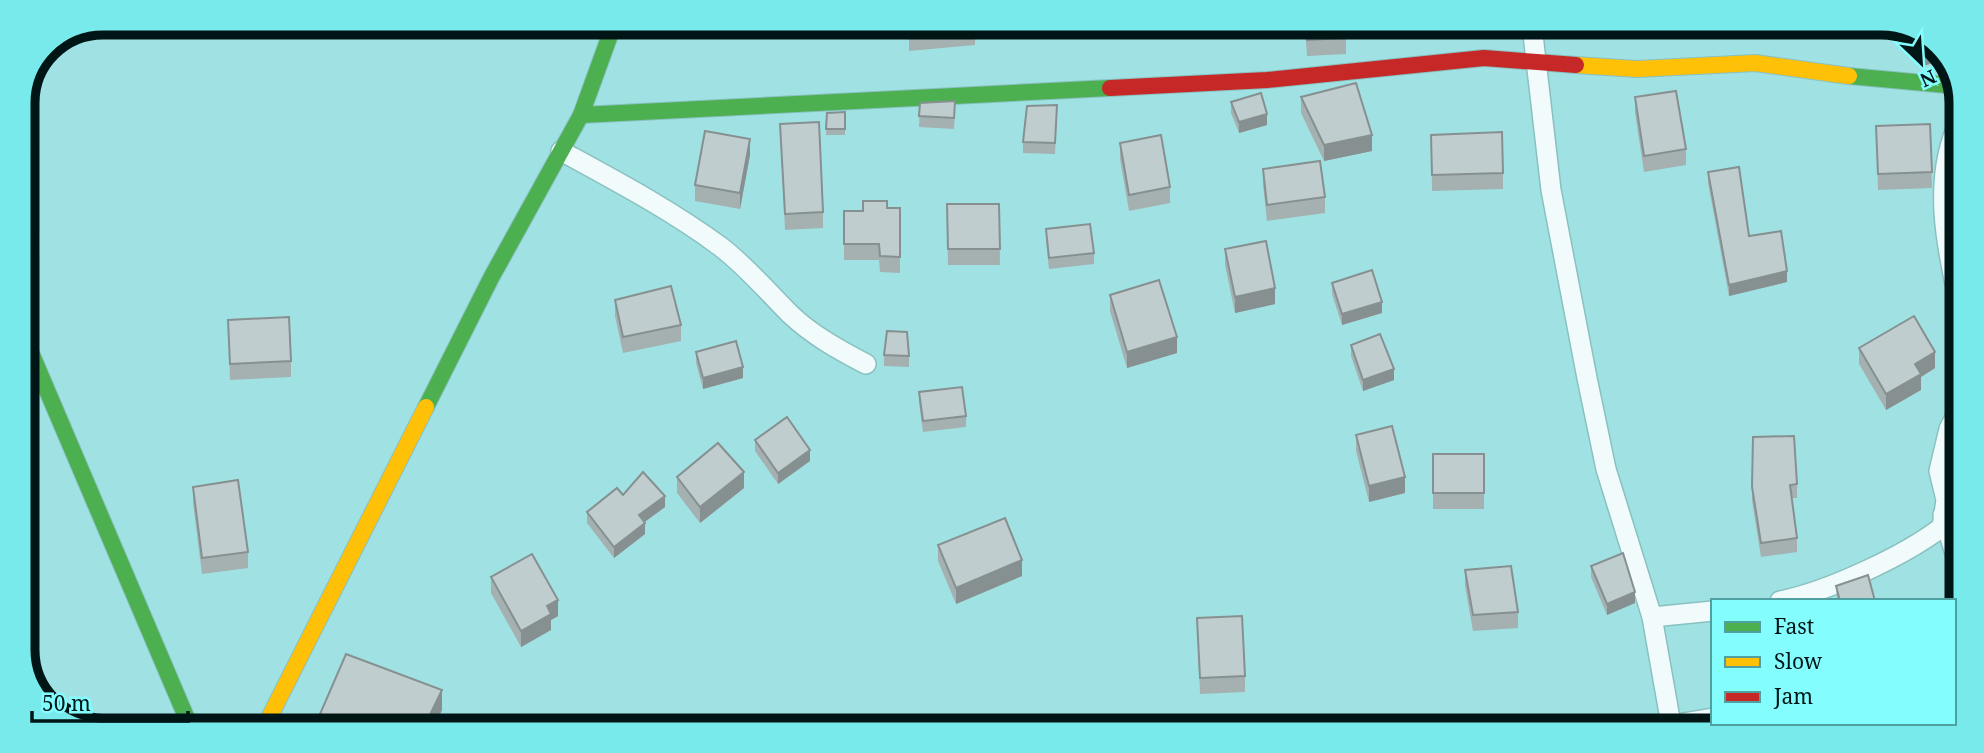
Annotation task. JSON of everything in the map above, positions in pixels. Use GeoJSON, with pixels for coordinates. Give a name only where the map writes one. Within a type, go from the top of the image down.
{"type":"FeatureCollection","features":[{"type":"Feature","properties":{"kind":"street"},"geometry":{"type":"LineString","coordinates":[[269,718],[491,278],[581,115],[610,35]]}},
{"type":"Feature","properties":{"kind":"street"},"geometry":{"type":"LineString","coordinates":[[1533,35],[1551,190],[1587,378],[1606,469],[1652,617],[1669,718]]}},
{"type":"Feature","properties":{"kind":"street"},"geometry":{"type":"LineString","coordinates":[[581,115],[1267,80],[1484,58],[1538,64],[1637,69],[1755,63],[1912,84],[1947,86]]}},
{"type":"Feature","properties":{"kind":"street"},"geometry":{"type":"LineString","coordinates":[[561,151],[649,199],[722,248],[792,316],[830,345],[866,364]]}},
{"type":"Feature","properties":{"kind":"street"},"geometry":{"type":"LineString","coordinates":[[1949,152],[1945,191],[1949,251]]}},
{"type":"Feature","properties":{"kind":"street"},"geometry":{"type":"LineString","coordinates":[[35,362],[187,718]]}},
{"type":"Feature","properties":{"kind":"street"},"geometry":{"type":"LineString","coordinates":[[1786,599],[1848,577],[1917,546],[1942,527],[1945,500],[1939,471],[1949,429]]}},
{"type":"Feature","properties":{"kind":"street"},"geometry":{"type":"LineString","coordinates":[[1943,515],[1949,534]]}},
{"type":"Feature","properties":{"kind":"street"},"geometry":{"type":"LineString","coordinates":[[1652,617],[1711,611]]}},
{"type":"Feature","properties":{"kind":"building"},"geometry":{"type":"Polygon","coordinates":[[[1307,35],[1346,35],[1346,38],[1307,40],[1307,35]]]}},
{"type":"Feature","properties":{"kind":"building"},"geometry":{"type":"Polygon","coordinates":[[[1356,83],[1372,135],[1324,145],[1301,97],[1356,83]]]}},
{"type":"Feature","properties":{"kind":"building"},"geometry":{"type":"Polygon","coordinates":[[[1676,91],[1686,149],[1644,156],[1635,97],[1676,91]]]}},
{"type":"Feature","properties":{"kind":"building"},"geometry":{"type":"Polygon","coordinates":[[[1261,93],[1267,114],[1239,122],[1231,102],[1261,93]]]}},
{"type":"Feature","properties":{"kind":"building"},"geometry":{"type":"Polygon","coordinates":[[[955,101],[954,118],[919,116],[920,103],[955,101]]]}},
{"type":"Feature","properties":{"kind":"building"},"geometry":{"type":"Polygon","coordinates":[[[1057,105],[1055,143],[1023,142],[1027,106],[1057,105]]]}},
{"type":"Feature","properties":{"kind":"building"},"geometry":{"type":"Polygon","coordinates":[[[845,112],[845,129],[826,129],[827,113],[845,112]]]}},
{"type":"Feature","properties":{"kind":"building"},"geometry":{"type":"Polygon","coordinates":[[[819,122],[823,212],[785,214],[780,124],[819,122]]]}},
{"type":"Feature","properties":{"kind":"building"},"geometry":{"type":"Polygon","coordinates":[[[1930,124],[1932,172],[1878,174],[1876,126],[1930,124]]]}},
{"type":"Feature","properties":{"kind":"building"},"geometry":{"type":"Polygon","coordinates":[[[705,131],[750,139],[740,193],[695,185],[705,131]]]}},
{"type":"Feature","properties":{"kind":"building"},"geometry":{"type":"Polygon","coordinates":[[[1502,132],[1503,173],[1432,175],[1431,135],[1502,132]]]}},
{"type":"Feature","properties":{"kind":"building"},"geometry":{"type":"Polygon","coordinates":[[[1161,135],[1170,187],[1129,195],[1120,143],[1161,135]]]}},
{"type":"Feature","properties":{"kind":"building"},"geometry":{"type":"Polygon","coordinates":[[[1320,161],[1325,197],[1267,205],[1263,169],[1320,161]]]}},
{"type":"Feature","properties":{"kind":"building"},"geometry":{"type":"Polygon","coordinates":[[[1739,167],[1749,236],[1781,231],[1787,271],[1729,285],[1708,172],[1739,167]]]}},
{"type":"Feature","properties":{"kind":"building"},"geometry":{"type":"Polygon","coordinates":[[[863,201],[887,201],[887,208],[900,208],[900,257],[880,256],[879,244],[844,244],[844,211],[863,211],[863,201]]]}},
{"type":"Feature","properties":{"kind":"building"},"geometry":{"type":"Polygon","coordinates":[[[947,204],[999,204],[1000,249],[948,249],[947,204]]]}},
{"type":"Feature","properties":{"kind":"building"},"geometry":{"type":"Polygon","coordinates":[[[1090,224],[1094,253],[1049,258],[1046,229],[1090,224]]]}},
{"type":"Feature","properties":{"kind":"building"},"geometry":{"type":"Polygon","coordinates":[[[1266,241],[1275,288],[1235,297],[1225,249],[1266,241]]]}},
{"type":"Feature","properties":{"kind":"building"},"geometry":{"type":"Polygon","coordinates":[[[1372,270],[1382,302],[1342,314],[1332,283],[1372,270]]]}},
{"type":"Feature","properties":{"kind":"building"},"geometry":{"type":"Polygon","coordinates":[[[1159,280],[1177,337],[1127,352],[1110,295],[1159,280]]]}},
{"type":"Feature","properties":{"kind":"building"},"geometry":{"type":"Polygon","coordinates":[[[671,286],[681,325],[623,337],[615,300],[671,286]]]}},
{"type":"Feature","properties":{"kind":"building"},"geometry":{"type":"Polygon","coordinates":[[[1914,316],[1935,352],[1915,364],[1921,374],[1886,394],[1859,348],[1914,316]]]}},
{"type":"Feature","properties":{"kind":"building"},"geometry":{"type":"Polygon","coordinates":[[[289,317],[291,361],[230,364],[228,320],[289,317]]]}},
{"type":"Feature","properties":{"kind":"building"},"geometry":{"type":"Polygon","coordinates":[[[887,331],[907,332],[909,356],[884,355],[887,331]]]}},
{"type":"Feature","properties":{"kind":"building"},"geometry":{"type":"Polygon","coordinates":[[[1380,334],[1394,369],[1363,380],[1351,345],[1380,334]]]}},
{"type":"Feature","properties":{"kind":"building"},"geometry":{"type":"Polygon","coordinates":[[[736,341],[743,367],[703,378],[696,352],[736,341]]]}},
{"type":"Feature","properties":{"kind":"building"},"geometry":{"type":"Polygon","coordinates":[[[962,387],[966,416],[923,421],[919,392],[962,387]]]}},
{"type":"Feature","properties":{"kind":"building"},"geometry":{"type":"Polygon","coordinates":[[[787,417],[810,450],[778,473],[755,440],[787,417]]]}},
{"type":"Feature","properties":{"kind":"building"},"geometry":{"type":"Polygon","coordinates":[[[1392,426],[1405,477],[1369,486],[1356,435],[1392,426]]]}},
{"type":"Feature","properties":{"kind":"building"},"geometry":{"type":"Polygon","coordinates":[[[1794,436],[1797,484],[1790,485],[1797,538],[1761,543],[1752,487],[1753,437],[1794,436]]]}},
{"type":"Feature","properties":{"kind":"building"},"geometry":{"type":"Polygon","coordinates":[[[718,443],[744,472],[700,507],[677,477],[718,443]]]}},
{"type":"Feature","properties":{"kind":"building"},"geometry":{"type":"Polygon","coordinates":[[[1433,454],[1484,454],[1484,493],[1433,493],[1433,454]]]}},
{"type":"Feature","properties":{"kind":"building"},"geometry":{"type":"Polygon","coordinates":[[[643,472],[665,496],[639,515],[645,523],[614,547],[587,512],[617,488],[623,495],[643,472]]]}},
{"type":"Feature","properties":{"kind":"building"},"geometry":{"type":"Polygon","coordinates":[[[238,480],[248,552],[202,558],[193,487],[238,480]]]}},
{"type":"Feature","properties":{"kind":"building"},"geometry":{"type":"Polygon","coordinates":[[[1005,518],[1022,560],[956,588],[938,545],[1005,518]]]}},
{"type":"Feature","properties":{"kind":"building"},"geometry":{"type":"Polygon","coordinates":[[[1623,553],[1635,592],[1607,604],[1591,566],[1623,553]]]}},
{"type":"Feature","properties":{"kind":"building"},"geometry":{"type":"Polygon","coordinates":[[[532,554],[558,600],[547,606],[551,614],[521,631],[491,577],[532,554]]]}},
{"type":"Feature","properties":{"kind":"building"},"geometry":{"type":"Polygon","coordinates":[[[1511,566],[1518,612],[1473,615],[1465,570],[1511,566]]]}},
{"type":"Feature","properties":{"kind":"building"},"geometry":{"type":"Polygon","coordinates":[[[1868,575],[1874,599],[1839,599],[1836,586],[1868,575]]]}},
{"type":"Feature","properties":{"kind":"building"},"geometry":{"type":"Polygon","coordinates":[[[1242,616],[1245,676],[1200,678],[1197,618],[1242,616]]]}},
{"type":"Feature","properties":{"kind":"building"},"geometry":{"type":"Polygon","coordinates":[[[346,654],[442,690],[428,718],[333,718],[320,714],[346,654]]]}},
{"type":"Feature","properties":{"kind":"traffic: fast"},"geometry":{"type":"LineString","coordinates":[[426,407],[491,278],[581,115],[610,35]]}},
{"type":"Feature","properties":{"kind":"traffic: fast"},"geometry":{"type":"LineString","coordinates":[[1849,76],[1946,85]]}},
{"type":"Feature","properties":{"kind":"traffic: fast"},"geometry":{"type":"LineString","coordinates":[[581,115],[1110,88]]}},
{"type":"Feature","properties":{"kind":"traffic: fast"},"geometry":{"type":"LineString","coordinates":[[35,362],[187,718]]}},
{"type":"Feature","properties":{"kind":"traffic: slow"},"geometry":{"type":"LineString","coordinates":[[1576,65],[1637,69],[1755,63],[1849,76]]}},
{"type":"Feature","properties":{"kind":"traffic: slow"},"geometry":{"type":"LineString","coordinates":[[269,718],[426,407]]}},
{"type":"Feature","properties":{"kind":"traffic: jam"},"geometry":{"type":"LineString","coordinates":[[1110,88],[1267,80],[1484,58],[1576,65]]}}]}
